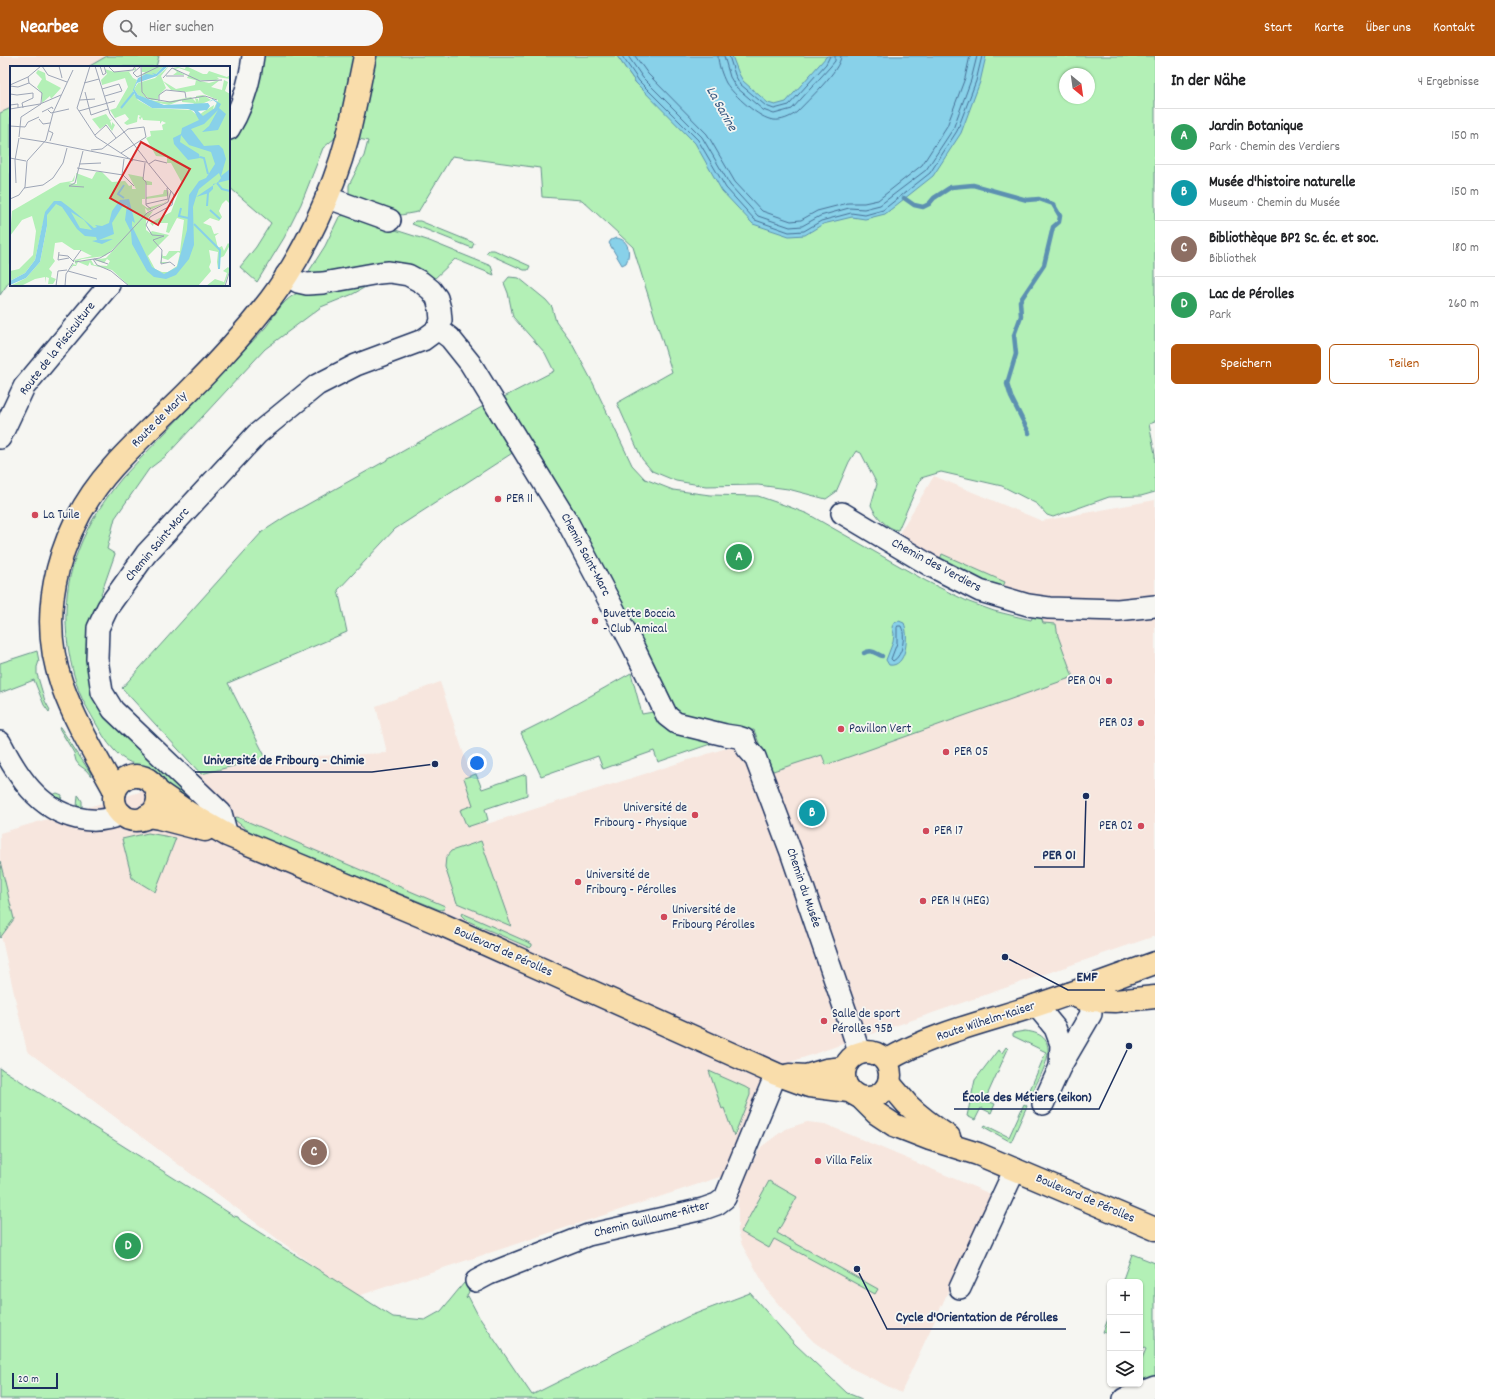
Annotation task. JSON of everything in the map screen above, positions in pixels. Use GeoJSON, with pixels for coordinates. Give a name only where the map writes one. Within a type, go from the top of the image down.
{"type":"FeatureCollection","features":[{"type":"Feature","properties":{"kind":"main road","name":"Route de Marly"},"geometry":{"type":"LineString","coordinates":[[116,791],[87,740],[74,713],[62,684],[58,669],[53,643],[51,619],[56,574],[64,550],[73,526],[91,495],[112,468],[227,351],[271,298],[286,275],[314,225],[339,164],[347,139],[365,56]]}},
{"type":"Feature","properties":{"kind":"main road","name":"Route de Marly"},"geometry":{"type":"LineString","coordinates":[[79,722],[105,753],[121,768],[134,776]]}},
{"type":"Feature","properties":{"kind":"main road"},"geometry":{"type":"LineString","coordinates":[[157,791],[158,802],[156,808],[142,819],[131,819],[122,814],[115,803],[118,785],[123,780],[134,776],[146,778],[151,781],[157,791],[189,813],[228,835]]}},
{"type":"Feature","properties":{"kind":"main road"},"geometry":{"type":"LineString","coordinates":[[147,816],[228,835]]}},
{"type":"Feature","properties":{"kind":"main road","name":"Boulevard de Pérolles"},"geometry":{"type":"LineString","coordinates":[[228,835],[442,926],[776,1074],[809,1086],[855,1094]]}},
{"type":"Feature","properties":{"kind":"main road","name":"Route Wilhelm-Kaiser"},"geometry":{"type":"LineString","coordinates":[[886,1061],[908,1049],[928,1041],[1036,1005],[1083,994],[1115,977],[1155,963]]}},
{"type":"Feature","properties":{"kind":"main road"},"geometry":{"type":"LineString","coordinates":[[1115,977],[1155,984]]}},
{"type":"Feature","properties":{"kind":"main road"},"geometry":{"type":"LineString","coordinates":[[1083,994],[1115,1001],[1155,997]]}},
{"type":"Feature","properties":{"kind":"main road"},"geometry":{"type":"LineString","coordinates":[[776,1074],[806,1076],[826,1070],[844,1068],[850,1058],[859,1052],[867,1051],[882,1057],[886,1061],[890,1073],[889,1083],[884,1090],[878,1095],[867,1098],[855,1094]]}},
{"type":"Feature","properties":{"kind":"main road","name":"Boulevard de Pérolles"},"geometry":{"type":"LineString","coordinates":[[844,1068],[844,1083],[876,1113],[894,1125],[930,1139],[978,1154],[1155,1229]]}},
{"type":"Feature","properties":{"kind":"main road","name":"Boulevard de Pérolles"},"geometry":{"type":"LineString","coordinates":[[889,1083],[907,1104],[933,1127],[978,1154]]}},
{"type":"Feature","properties":{"kind":"street"},"geometry":{"type":"LineString","coordinates":[[230,127],[236,118],[245,91],[251,72],[253,56]]}},
{"type":"Feature","properties":{"kind":"street"},"geometry":{"type":"LineString","coordinates":[[326,197],[390,220]]}},
{"type":"Feature","properties":{"kind":"street"},"geometry":{"type":"LineString","coordinates":[[286,275],[298,282],[307,284],[324,283],[389,272],[408,275],[421,282],[431,290],[437,298],[441,320],[438,329]]}},
{"type":"Feature","properties":{"kind":"street","name":"Route de la Pisciculture"},"geometry":{"type":"LineString","coordinates":[[0,438],[24,387],[108,286]]}},
{"type":"Feature","properties":{"kind":"street","name":"Chemin Saint-Marc"},"geometry":{"type":"LineString","coordinates":[[228,835],[221,813],[113,710],[102,692],[96,659],[98,628],[108,607],[146,554],[257,434],[317,385],[356,365],[423,340],[438,329],[450,338],[470,363],[567,521],[633,646],[667,716],[676,723],[744,739],[747,748]]}},
{"type":"Feature","properties":{"kind":"street","name":"Chemin des Verdiers"},"geometry":{"type":"LineString","coordinates":[[842,513],[932,566],[980,591],[1028,605],[1050,608],[1118,610],[1155,606]]}},
{"type":"Feature","properties":{"kind":"street"},"geometry":{"type":"LineString","coordinates":[[0,742],[17,773],[27,786],[39,799],[57,811],[89,820],[104,820],[122,814]]}},
{"type":"Feature","properties":{"kind":"street"},"geometry":{"type":"LineString","coordinates":[[725,750],[747,748]]}},
{"type":"Feature","properties":{"kind":"street","name":"Chemin du Musée"},"geometry":{"type":"LineString","coordinates":[[747,748],[755,758],[791,852],[859,1052]]}},
{"type":"Feature","properties":{"kind":"street"},"geometry":{"type":"LineString","coordinates":[[1043,1104],[1060,1067],[1078,1039],[1091,1014],[1083,994]]}},
{"type":"Feature","properties":{"kind":"street"},"geometry":{"type":"LineString","coordinates":[[1036,1005],[1055,1028],[1061,1044],[1060,1067]]}},
{"type":"Feature","properties":{"kind":"street","name":"Chemin Guillaume-Ritter"},"geometry":{"type":"LineString","coordinates":[[476,1281],[489,1274],[588,1236],[703,1209],[717,1204],[725,1198],[776,1074]]}},
{"type":"Feature","properties":{"kind":"street"},"geometry":{"type":"LineString","coordinates":[[960,1288],[1015,1169]]}},
{"type":"Feature","properties":{"kind":"street"},"geometry":{"type":"LineString","coordinates":[[1124,1399],[1155,1387]]}},
{"type":"Feature","properties":{"kind":"shaded area"},"geometry":{"type":"Polygon","coordinates":[[[0,56],[107,56],[90,66],[10,66],[10,108],[0,113],[0,56]]]}},
{"type":"Feature","properties":{"kind":"shaded area","name":"Université de Fribourg - Pérolles"},"geometry":{"type":"Polygon","coordinates":[[[934,476],[1042,521],[1155,500],[1155,936],[788,1063],[723,1176],[355,1297],[27,1051],[0,931],[0,833],[201,774],[266,758],[387,753],[376,706],[440,682],[487,824],[1044,647],[1041,637],[1042,600],[1007,592],[897,537],[934,476]]]}},
{"type":"Feature","properties":{"kind":"shaded area"},"geometry":{"type":"Polygon","coordinates":[[[807,1122],[825,1124],[993,1195],[901,1393],[851,1368],[814,1342],[791,1319],[769,1293],[742,1245],[738,1231],[738,1202],[741,1185],[748,1171],[761,1147],[785,1129],[807,1122]]]}},
{"type":"Feature","properties":{"kind":"green space"},"geometry":{"type":"Polygon","coordinates":[[[107,56],[159,56],[156,66],[90,66],[107,56]]]}},
{"type":"Feature","properties":{"kind":"green space"},"geometry":{"type":"Polygon","coordinates":[[[262,56],[617,56],[636,83],[622,56],[1155,56],[1155,422],[1149,424],[1155,454],[1155,492],[1141,496],[1109,497],[1053,517],[1047,515],[1037,504],[1002,486],[941,472],[921,478],[898,530],[886,524],[878,517],[873,509],[871,505],[877,484],[861,453],[856,451],[849,462],[836,492],[826,499],[788,489],[758,485],[706,486],[676,481],[652,471],[642,459],[617,403],[672,372],[633,247],[582,200],[542,197],[540,168],[452,156],[418,212],[401,215],[353,197],[349,193],[349,185],[364,156],[368,141],[336,134],[335,138],[323,148],[301,204],[284,238],[257,282],[240,267],[256,247],[271,223],[230,188],[230,134],[254,97],[261,75],[262,56]]]}},
{"type":"Feature","properties":{"kind":"green space"},"geometry":{"type":"Polygon","coordinates":[[[10,108],[10,280],[0,295],[0,113],[10,108]]]}},
{"type":"Feature","properties":{"kind":"green space"},"geometry":{"type":"Polygon","coordinates":[[[344,215],[427,240],[491,266],[494,275],[455,259],[432,281],[304,279],[325,246],[339,217],[344,215]]]}},
{"type":"Feature","properties":{"kind":"green space"},"geometry":{"type":"Polygon","coordinates":[[[415,221],[420,221],[474,243],[472,248],[412,224],[415,221]]]}},
{"type":"Feature","properties":{"kind":"green space"},"geometry":{"type":"Polygon","coordinates":[[[489,250],[494,250],[530,266],[528,270],[524,270],[486,253],[489,250]]]}},
{"type":"Feature","properties":{"kind":"green space"},"geometry":{"type":"Polygon","coordinates":[[[509,277],[519,278],[546,300],[552,307],[556,322],[571,342],[593,383],[632,465],[645,479],[673,490],[710,495],[758,496],[808,514],[926,581],[969,602],[994,611],[1031,620],[1033,616],[1040,613],[1043,623],[1056,624],[1058,636],[1073,677],[826,765],[822,755],[770,772],[754,730],[734,733],[680,717],[671,709],[582,534],[504,397],[554,371],[545,353],[513,317],[508,293],[504,283],[509,277]]]}},
{"type":"Feature","properties":{"kind":"green space"},"geometry":{"type":"Polygon","coordinates":[[[378,280],[353,294],[321,307],[265,349],[166,456],[149,469],[115,518],[107,549],[115,554],[101,594],[104,596],[98,693],[208,806],[186,799],[166,789],[156,774],[148,768],[128,761],[117,753],[103,736],[80,694],[72,669],[66,618],[69,584],[78,551],[97,513],[122,478],[266,327],[277,311],[289,298],[300,292],[378,280]]]}},
{"type":"Feature","properties":{"kind":"green space"},"geometry":{"type":"Polygon","coordinates":[[[489,403],[517,450],[395,529],[338,590],[347,632],[228,683],[266,758],[201,774],[122,688],[262,532],[285,517],[489,403]]]}},
{"type":"Feature","properties":{"kind":"green space"},"geometry":{"type":"Polygon","coordinates":[[[942,554],[1005,582],[1001,591],[939,562],[942,554]]]}},
{"type":"Feature","properties":{"kind":"green space"},"geometry":{"type":"Polygon","coordinates":[[[37,651],[39,661],[37,674],[45,701],[50,710],[49,712],[44,705],[34,680],[0,693],[0,663],[37,651]]]}},
{"type":"Feature","properties":{"kind":"green space"},"geometry":{"type":"Polygon","coordinates":[[[631,673],[642,714],[659,711],[719,741],[658,762],[654,751],[603,769],[598,756],[541,776],[521,733],[553,717],[631,673]]]}},
{"type":"Feature","properties":{"kind":"green space"},"geometry":{"type":"Polygon","coordinates":[[[60,727],[90,772],[91,776],[76,761],[74,753],[59,728],[60,727]]]}},
{"type":"Feature","properties":{"kind":"green space"},"geometry":{"type":"Polygon","coordinates":[[[476,774],[482,789],[526,774],[527,795],[485,809],[488,820],[467,827],[460,810],[473,805],[464,778],[476,774]]]}},
{"type":"Feature","properties":{"kind":"green space"},"geometry":{"type":"Polygon","coordinates":[[[57,793],[62,795],[61,801],[77,807],[78,795],[82,801],[82,807],[80,809],[60,802],[50,796],[57,793]]]}},
{"type":"Feature","properties":{"kind":"green space"},"geometry":{"type":"Polygon","coordinates":[[[237,817],[445,906],[444,909],[440,910],[258,836],[235,820],[234,818],[237,817]]]}},
{"type":"Feature","properties":{"kind":"green space"},"geometry":{"type":"Polygon","coordinates":[[[148,833],[176,838],[155,892],[132,878],[122,839],[148,833]]]}},
{"type":"Feature","properties":{"kind":"green space"},"geometry":{"type":"Polygon","coordinates":[[[481,841],[511,926],[457,903],[445,867],[446,857],[451,851],[481,841]]]}},
{"type":"Feature","properties":{"kind":"green space"},"geometry":{"type":"Polygon","coordinates":[[[0,861],[14,919],[0,938],[0,861]]]}},
{"type":"Feature","properties":{"kind":"green space"},"geometry":{"type":"Polygon","coordinates":[[[462,913],[532,944],[532,946],[530,948],[470,922],[461,915],[462,913]]]}},
{"type":"Feature","properties":{"kind":"green space"},"geometry":{"type":"Polygon","coordinates":[[[1025,1031],[1037,1034],[1045,1039],[1048,1047],[1048,1056],[1045,1065],[1032,1093],[1029,1092],[1046,1052],[1013,1036],[1013,1033],[1025,1031]]]}},
{"type":"Feature","properties":{"kind":"green space"},"geometry":{"type":"Polygon","coordinates":[[[1006,1047],[1008,1049],[985,1100],[995,1104],[991,1113],[981,1108],[975,1120],[967,1116],[975,1080],[998,1050],[1002,1053],[1006,1047]]]}},
{"type":"Feature","properties":{"kind":"green space"},"geometry":{"type":"Polygon","coordinates":[[[0,1068],[234,1216],[238,1217],[240,1220],[393,1317],[425,1320],[441,1311],[464,1283],[468,1281],[471,1287],[466,1298],[468,1296],[479,1317],[532,1395],[687,1317],[750,1293],[795,1344],[847,1393],[862,1399],[0,1399],[0,1068]]]}},
{"type":"Feature","properties":{"kind":"green space"},"geometry":{"type":"Polygon","coordinates":[[[709,1071],[750,1090],[750,1095],[734,1136],[724,1108],[722,1109],[709,1071]]]}},
{"type":"Feature","properties":{"kind":"green space"},"geometry":{"type":"Polygon","coordinates":[[[1024,1104],[1027,1106],[1011,1142],[984,1127],[985,1125],[1009,1137],[1024,1104]]]}},
{"type":"Feature","properties":{"kind":"green space"},"geometry":{"type":"Polygon","coordinates":[[[769,1181],[797,1197],[777,1233],[878,1289],[875,1294],[774,1239],[769,1248],[741,1232],[769,1181]]]}},
{"type":"Feature","properties":{"kind":"green space"},"geometry":{"type":"Polygon","coordinates":[[[1132,1254],[1155,1263],[1155,1387],[1127,1397],[1131,1387],[1143,1387],[1143,1356],[1146,1349],[1143,1348],[1143,1279],[1123,1279],[1132,1254]]]}},
{"type":"Feature","properties":{"kind":"green space"},"geometry":{"type":"Polygon","coordinates":[[[1107,1322],[1107,1334],[1103,1332],[1107,1322]]]}},
{"type":"Feature","properties":{"kind":"water","name":"La Sarine"},"geometry":{"type":"Polygon","coordinates":[[[617,56],[732,56],[743,81],[768,103],[775,105],[786,102],[827,56],[986,56],[980,82],[961,133],[933,176],[885,214],[865,219],[852,217],[823,224],[805,235],[789,236],[753,224],[722,191],[695,143],[636,83],[617,56]]]}},
{"type":"Feature","properties":{"kind":"water"},"geometry":{"type":"Polygon","coordinates":[[[616,238],[624,241],[628,247],[628,259],[626,263],[622,265],[609,243],[611,240],[616,238]]]}},
{"type":"Feature","properties":{"kind":"water"},"geometry":{"type":"Polygon","coordinates":[[[899,621],[904,623],[906,628],[905,650],[900,661],[895,665],[889,665],[886,660],[893,642],[894,634],[892,627],[894,623],[899,621]]]}},
{"type":"Feature","properties":{"kind":"waterway"},"geometry":{"type":"LineString","coordinates":[[904,198],[914,205],[923,207],[951,187],[973,185],[1027,200],[1039,199],[1053,204],[1060,216],[1059,222],[1053,227],[1044,265],[1020,301],[1021,316],[1014,335],[1016,354],[1007,384],[1011,397],[1029,433]]}},
{"type":"Feature","properties":{"kind":"waterway"},"geometry":{"type":"LineString","coordinates":[[864,653],[871,651],[882,656]]}},
{"type":"Feature","properties":{"kind":"place","name":"PER 11"},"geometry":{"type":"Point","coordinates":[498,499]}},
{"type":"Feature","properties":{"kind":"place","name":"La Tuile"},"geometry":{"type":"Point","coordinates":[35,515]}},
{"type":"Feature","properties":{"kind":"place","name":"Jardin Botanique"},"geometry":{"type":"Point","coordinates":[739,557]}},
{"type":"Feature","properties":{"kind":"place","name":"Buvette Boccia - Club Amical"},"geometry":{"type":"Point","coordinates":[595,621]}},
{"type":"Feature","properties":{"kind":"place","name":"PER 04"},"geometry":{"type":"Point","coordinates":[1109,681]}},
{"type":"Feature","properties":{"kind":"place","name":"PER 03"},"geometry":{"type":"Point","coordinates":[1141,723]}},
{"type":"Feature","properties":{"kind":"place","name":"Pavillon Vert"},"geometry":{"type":"Point","coordinates":[841,729]}},
{"type":"Feature","properties":{"kind":"place","name":"PER 05"},"geometry":{"type":"Point","coordinates":[946,752]}},
{"type":"Feature","properties":{"kind":"place","name":"Université de Fribourg - Chimie"},"geometry":{"type":"Point","coordinates":[435,764]}},
{"type":"Feature","properties":{"kind":"place","name":"PER 01"},"geometry":{"type":"Point","coordinates":[1086,796]}},
{"type":"Feature","properties":{"kind":"place","name":"Musée d'histoire naturelle"},"geometry":{"type":"Point","coordinates":[812,813]}},
{"type":"Feature","properties":{"kind":"place","name":"Université de Fribourg - Physique"},"geometry":{"type":"Point","coordinates":[695,815]}},
{"type":"Feature","properties":{"kind":"place","name":"PER 02"},"geometry":{"type":"Point","coordinates":[1141,826]}},
{"type":"Feature","properties":{"kind":"place","name":"PER 17"},"geometry":{"type":"Point","coordinates":[926,831]}},
{"type":"Feature","properties":{"kind":"place","name":"Université de Fribourg - Pérolles"},"geometry":{"type":"Point","coordinates":[578,882]}},
{"type":"Feature","properties":{"kind":"place","name":"PER 14 (HEG)"},"geometry":{"type":"Point","coordinates":[923,901]}},
{"type":"Feature","properties":{"kind":"place","name":"Université de Fribourg Pérolles"},"geometry":{"type":"Point","coordinates":[664,917]}},
{"type":"Feature","properties":{"kind":"place","name":"EMF"},"geometry":{"type":"Point","coordinates":[1005,957]}},
{"type":"Feature","properties":{"kind":"place","name":"Salle de sport Pérolles 95B"},"geometry":{"type":"Point","coordinates":[824,1021]}},
{"type":"Feature","properties":{"kind":"place","name":"École des Métiers (eikon)"},"geometry":{"type":"Point","coordinates":[1129,1046]}},
{"type":"Feature","properties":{"kind":"place","name":"Bibliothèque BP2 Sc. éc. et soc."},"geometry":{"type":"Point","coordinates":[314,1152]}},
{"type":"Feature","properties":{"kind":"place","name":"Villa Felix"},"geometry":{"type":"Point","coordinates":[818,1161]}},
{"type":"Feature","properties":{"kind":"place","name":"Lac de Pérolles"},"geometry":{"type":"Point","coordinates":[128,1246]}},
{"type":"Feature","properties":{"kind":"place","name":"Cycle d'Orientation de Pérolles"},"geometry":{"type":"Point","coordinates":[857,1269]}}]}
